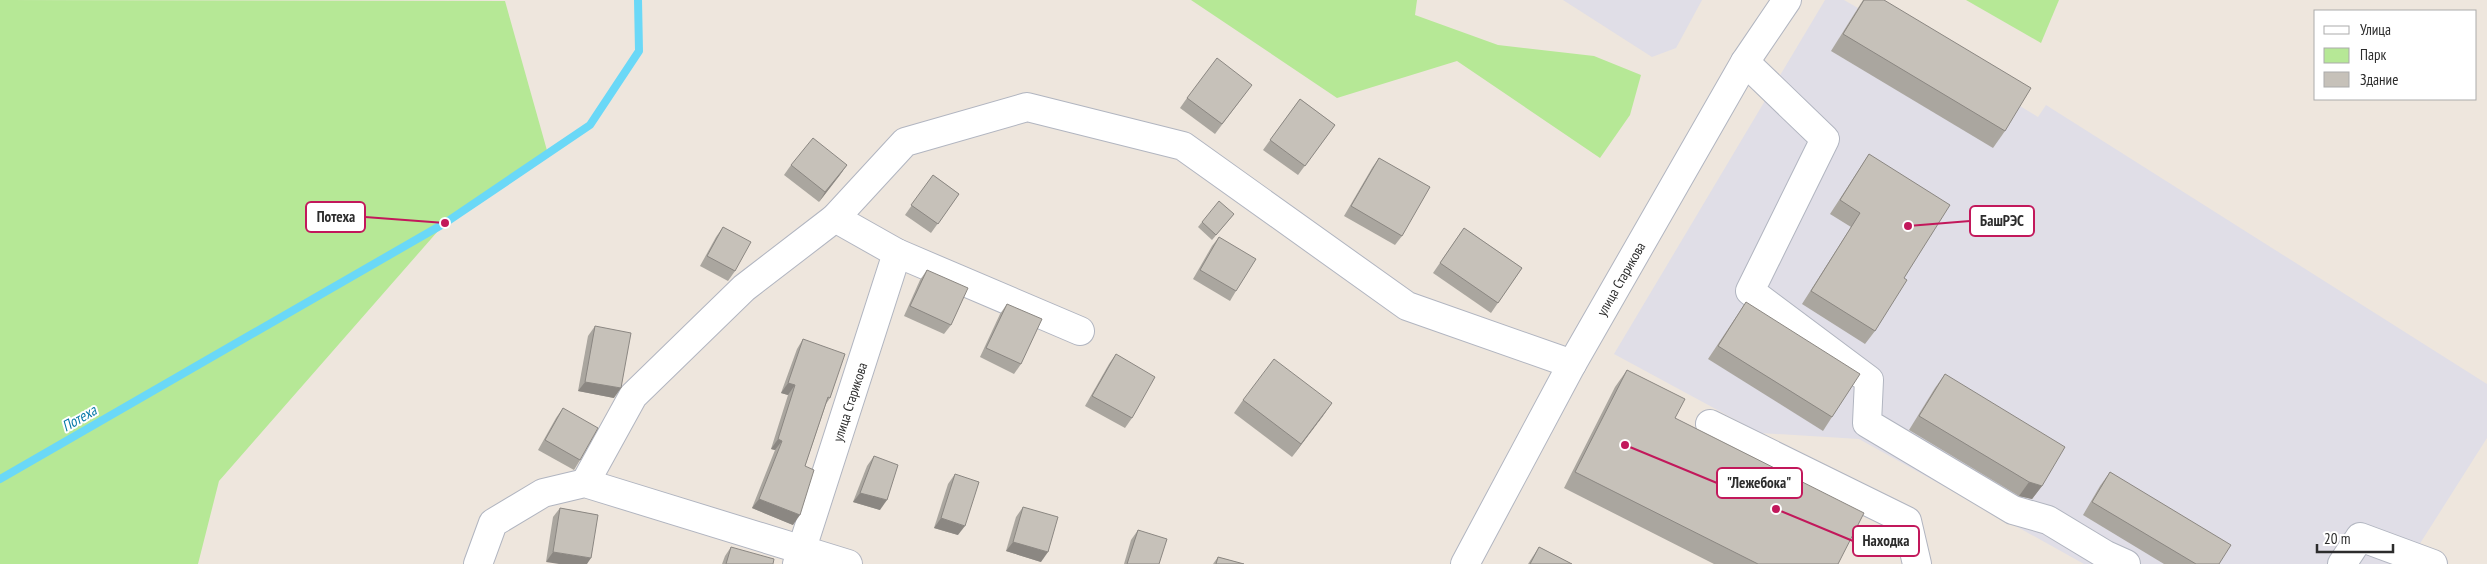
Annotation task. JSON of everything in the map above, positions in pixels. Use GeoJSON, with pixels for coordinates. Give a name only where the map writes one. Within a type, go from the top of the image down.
{"type":"FeatureCollection","features":[{"type":"Feature","properties":{"kind":"street","name":"улица Старикова"},"geometry":{"type":"LineString","coordinates":[[1465,564],[1572,364],[1744,62],[1787,0]]}},
{"type":"Feature","properties":{"kind":"street"},"geometry":{"type":"LineString","coordinates":[[1744,62],[1825,139],[1750,291],[1870,380],[1867,423],[2013,510],[2048,520],[2106,555],[2126,564]]}},
{"type":"Feature","properties":{"kind":"street"},"geometry":{"type":"LineString","coordinates":[[585,483],[633,396],[744,288],[835,218],[906,142],[1027,107],[1182,146],[1407,306],[1572,364]]}},
{"type":"Feature","properties":{"kind":"street"},"geometry":{"type":"LineString","coordinates":[[835,218],[898,253],[1080,331]]}},
{"type":"Feature","properties":{"kind":"street","name":"улица Старикова"},"geometry":{"type":"LineString","coordinates":[[800,558],[898,253]]}},
{"type":"Feature","properties":{"kind":"street"},"geometry":{"type":"LineString","coordinates":[[1710,424],[1907,521],[1917,564]]}},
{"type":"Feature","properties":{"kind":"street"},"geometry":{"type":"LineString","coordinates":[[478,564],[493,523],[543,493],[585,483],[800,558],[848,564]]}},
{"type":"Feature","properties":{"kind":"street"},"geometry":{"type":"LineString","coordinates":[[2342,564],[2360,537],[2433,564]]}},
{"type":"Feature","properties":{"kind":"shaded area"},"geometry":{"type":"Polygon","coordinates":[[[1563,0],[1702,0],[1676,48],[1652,57],[1563,0]]]}},
{"type":"Feature","properties":{"kind":"shaded area"},"geometry":{"type":"Polygon","coordinates":[[[1825,0],[1844,0],[2038,117],[2046,105],[2487,384],[2487,438],[2407,564],[2084,564],[1859,439],[1760,433],[1614,354],[1825,0]]]}},
{"type":"Feature","properties":{"kind":"green space"},"geometry":{"type":"Polygon","coordinates":[[[0,0],[505,1],[548,154],[445,223],[219,481],[198,564],[0,564],[0,0]]]}},
{"type":"Feature","properties":{"kind":"green space"},"geometry":{"type":"Polygon","coordinates":[[[1191,0],[1417,0],[1415,15],[1498,45],[1594,56],[1641,75],[1630,115],[1600,158],[1457,61],[1337,98],[1191,0]]]}},
{"type":"Feature","properties":{"kind":"green space"},"geometry":{"type":"Polygon","coordinates":[[[1966,0],[2059,0],[2041,43],[1966,0]]]}},
{"type":"Feature","properties":{"kind":"building"},"geometry":{"type":"Polygon","coordinates":[[[1864,0],[1884,0],[2031,88],[2005,131],[1843,34],[1864,0]]]}},
{"type":"Feature","properties":{"kind":"building"},"geometry":{"type":"Polygon","coordinates":[[[1217,58],[1252,85],[1222,124],[1187,98],[1217,58]]]}},
{"type":"Feature","properties":{"kind":"building"},"geometry":{"type":"Polygon","coordinates":[[[1300,99],[1335,125],[1305,166],[1270,140],[1300,99]]]}},
{"type":"Feature","properties":{"kind":"building"},"geometry":{"type":"Polygon","coordinates":[[[813,138],[847,165],[825,192],[791,165],[813,138]]]}},
{"type":"Feature","properties":{"kind":"building"},"geometry":{"type":"Polygon","coordinates":[[[1869,154],[1950,205],[1904,278],[1907,280],[1875,331],[1811,291],[1860,213],[1840,200],[1869,154]]]}},
{"type":"Feature","properties":{"kind":"building"},"geometry":{"type":"Polygon","coordinates":[[[1379,158],[1430,187],[1402,236],[1351,206],[1379,158]]]}},
{"type":"Feature","properties":{"kind":"building"},"geometry":{"type":"Polygon","coordinates":[[[933,175],[959,194],[938,224],[911,205],[933,175]]]}},
{"type":"Feature","properties":{"kind":"building"},"geometry":{"type":"Polygon","coordinates":[[[1219,201],[1234,214],[1216,235],[1202,222],[1219,201]]]}},
{"type":"Feature","properties":{"kind":"building"},"geometry":{"type":"Polygon","coordinates":[[[723,227],[751,242],[735,271],[707,256],[723,227]]]}},
{"type":"Feature","properties":{"kind":"building"},"geometry":{"type":"Polygon","coordinates":[[[1464,228],[1522,268],[1498,303],[1440,263],[1464,228]]]}},
{"type":"Feature","properties":{"kind":"building"},"geometry":{"type":"Polygon","coordinates":[[[1219,237],[1256,259],[1236,291],[1200,270],[1219,237]]]}},
{"type":"Feature","properties":{"kind":"building"},"geometry":{"type":"Polygon","coordinates":[[[927,270],[968,288],[951,325],[910,306],[927,270]]]}},
{"type":"Feature","properties":{"kind":"building"},"geometry":{"type":"Polygon","coordinates":[[[1746,302],[1860,374],[1832,417],[1718,346],[1746,302]]]}},
{"type":"Feature","properties":{"kind":"building"},"geometry":{"type":"Polygon","coordinates":[[[1007,304],[1042,319],[1021,364],[986,348],[1007,304]]]}},
{"type":"Feature","properties":{"kind":"building"},"geometry":{"type":"Polygon","coordinates":[[[595,326],[631,333],[621,388],[585,382],[595,326]]]}},
{"type":"Feature","properties":{"kind":"building"},"geometry":{"type":"Polygon","coordinates":[[[803,339],[845,354],[830,398],[828,397],[805,466],[814,470],[800,515],[759,499],[782,441],[778,439],[795,385],[788,383],[803,339]]]}},
{"type":"Feature","properties":{"kind":"building"},"geometry":{"type":"Polygon","coordinates":[[[1116,354],[1155,377],[1132,418],[1092,396],[1116,354]]]}},
{"type":"Feature","properties":{"kind":"building"},"geometry":{"type":"Polygon","coordinates":[[[1274,359],[1332,403],[1301,444],[1243,400],[1274,359]]]}},
{"type":"Feature","properties":{"kind":"building"},"geometry":{"type":"Polygon","coordinates":[[[1627,370],[1685,399],[1675,418],[1864,513],[1838,564],[1758,564],[1575,472],[1627,370]]]}},
{"type":"Feature","properties":{"kind":"building"},"geometry":{"type":"Polygon","coordinates":[[[1945,374],[2065,447],[2042,486],[2029,482],[1919,416],[1945,374]]]}},
{"type":"Feature","properties":{"kind":"building"},"geometry":{"type":"Polygon","coordinates":[[[563,408],[598,428],[580,460],[545,440],[563,408]]]}},
{"type":"Feature","properties":{"kind":"building"},"geometry":{"type":"Polygon","coordinates":[[[874,456],[898,465],[887,500],[860,493],[874,456]]]}},
{"type":"Feature","properties":{"kind":"building"},"geometry":{"type":"Polygon","coordinates":[[[2110,472],[2231,545],[2219,564],[2196,564],[2092,502],[2110,472]]]}},
{"type":"Feature","properties":{"kind":"building"},"geometry":{"type":"Polygon","coordinates":[[[955,474],[979,482],[965,526],[941,518],[955,474]]]}},
{"type":"Feature","properties":{"kind":"building"},"geometry":{"type":"Polygon","coordinates":[[[1023,507],[1058,517],[1048,552],[1013,542],[1023,507]]]}},
{"type":"Feature","properties":{"kind":"building"},"geometry":{"type":"Polygon","coordinates":[[[560,508],[598,515],[591,558],[553,552],[560,508]]]}},
{"type":"Feature","properties":{"kind":"building"},"geometry":{"type":"Polygon","coordinates":[[[1138,530],[1167,539],[1159,564],[1127,564],[1138,530]]]}},
{"type":"Feature","properties":{"kind":"building"},"geometry":{"type":"Polygon","coordinates":[[[731,547],[774,559],[773,564],[726,564],[731,547]]]}},
{"type":"Feature","properties":{"kind":"building"},"geometry":{"type":"Polygon","coordinates":[[[1539,547],[1572,564],[1530,564],[1539,547]]]}},
{"type":"Feature","properties":{"kind":"building"},"geometry":{"type":"Polygon","coordinates":[[[1218,557],[1244,564],[1216,564],[1218,557]]]}},
{"type":"Feature","properties":{"kind":"waterway","name":"Потеха"},"geometry":{"type":"LineString","coordinates":[[0,479],[445,223],[590,125],[639,51],[638,0]]}},
{"type":"Feature","properties":{"kind":"place","name":"Потеха"},"geometry":{"type":"Point","coordinates":[445,223]}},
{"type":"Feature","properties":{"kind":"place","name":"БашРЭС"},"geometry":{"type":"Point","coordinates":[1908,226]}},
{"type":"Feature","properties":{"kind":"place","name":"\"Лежебока\""},"geometry":{"type":"Point","coordinates":[1625,445]}},
{"type":"Feature","properties":{"kind":"place","name":"Находка"},"geometry":{"type":"Point","coordinates":[1776,509]}}]}
